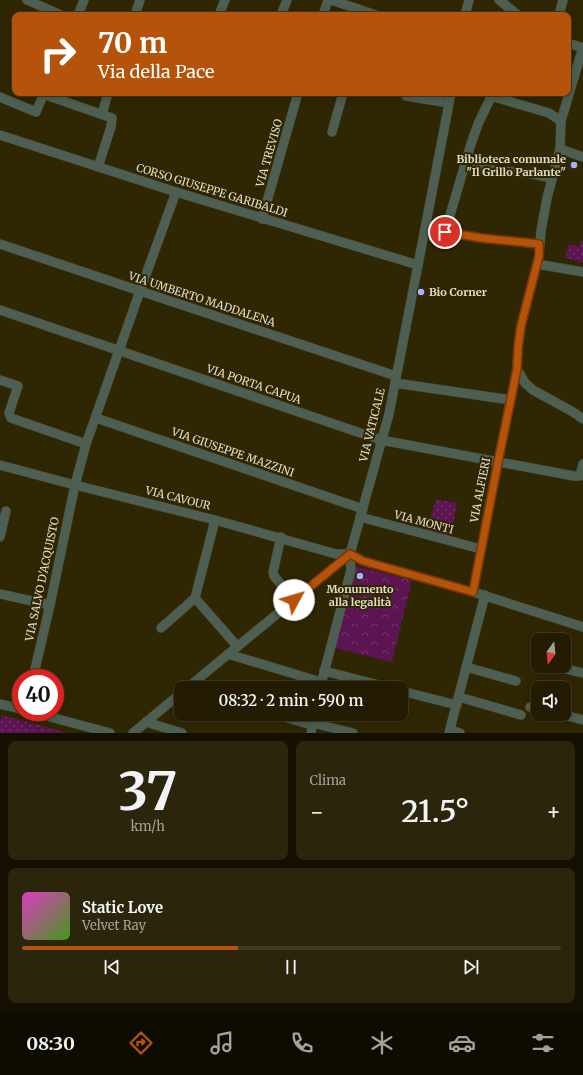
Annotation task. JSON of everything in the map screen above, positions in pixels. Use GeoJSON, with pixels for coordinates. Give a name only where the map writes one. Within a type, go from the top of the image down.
{"type":"FeatureCollection","features":[{"type":"Feature","properties":{"kind":"street"},"geometry":{"type":"LineString","coordinates":[[27,0],[54,12]]}},
{"type":"Feature","properties":{"kind":"street"},"geometry":{"type":"LineString","coordinates":[[79,12],[84,0]]}},
{"type":"Feature","properties":{"kind":"street"},"geometry":{"type":"LineString","coordinates":[[136,12],[140,0]]}},
{"type":"Feature","properties":{"kind":"street"},"geometry":{"type":"LineString","coordinates":[[221,12],[225,0]]}},
{"type":"Feature","properties":{"kind":"street"},"geometry":{"type":"LineString","coordinates":[[282,12],[287,0]]}},
{"type":"Feature","properties":{"kind":"street"},"geometry":{"type":"LineString","coordinates":[[324,12],[328,0]]}},
{"type":"Feature","properties":{"kind":"street"},"geometry":{"type":"LineString","coordinates":[[331,0],[367,12]]}},
{"type":"Feature","properties":{"kind":"street"},"geometry":{"type":"LineString","coordinates":[[465,0],[465,12]]}},
{"type":"Feature","properties":{"kind":"street"},"geometry":{"type":"LineString","coordinates":[[466,12],[469,0]]}},
{"type":"Feature","properties":{"kind":"street"},"geometry":{"type":"LineString","coordinates":[[499,0],[514,12]]}},
{"type":"Feature","properties":{"kind":"street"},"geometry":{"type":"LineString","coordinates":[[560,12],[563,0]]}},
{"type":"Feature","properties":{"kind":"street"},"geometry":{"type":"LineString","coordinates":[[571,44],[583,47]]}},
{"type":"Feature","properties":{"kind":"street","name":"VIA ALFIERI"},"geometry":{"type":"LineString","coordinates":[[571,89],[583,47]]}},
{"type":"Feature","properties":{"kind":"street"},"geometry":{"type":"LineString","coordinates":[[0,97],[36,112],[43,96]]}},
{"type":"Feature","properties":{"kind":"street"},"geometry":{"type":"LineString","coordinates":[[50,96],[110,116],[112,118],[98,167]]}},
{"type":"Feature","properties":{"kind":"street"},"geometry":{"type":"LineString","coordinates":[[102,114],[107,96]]}},
{"type":"Feature","properties":{"kind":"street","name":"VIA TREVISO"},"geometry":{"type":"LineString","coordinates":[[262,218],[297,96]]}},
{"type":"Feature","properties":{"kind":"street"},"geometry":{"type":"LineString","coordinates":[[332,132],[342,96]]}},
{"type":"Feature","properties":{"kind":"street"},"geometry":{"type":"LineString","coordinates":[[406,96],[449,103]]}},
{"type":"Feature","properties":{"kind":"street","name":"VIA VATICALE"},"geometry":{"type":"LineString","coordinates":[[321,681],[351,570],[350,554],[389,414],[450,96]]}},
{"type":"Feature","properties":{"kind":"street"},"geometry":{"type":"LineString","coordinates":[[445,232],[478,124],[491,96]]}},
{"type":"Feature","properties":{"kind":"street"},"geometry":{"type":"LineString","coordinates":[[498,96],[549,113],[562,121]]}},
{"type":"Feature","properties":{"kind":"street","name":"VIA ALFIERI"},"geometry":{"type":"LineString","coordinates":[[473,592],[517,369],[521,326],[537,264],[547,198],[560,149],[562,121],[569,96]]}},
{"type":"Feature","properties":{"kind":"street","name":"CORSO GIUSEPPE GARIBALDI"},"geometry":{"type":"LineString","coordinates":[[0,135],[176,192],[418,265]]}},
{"type":"Feature","properties":{"kind":"street"},"geometry":{"type":"LineString","coordinates":[[560,149],[583,157]]}},
{"type":"Feature","properties":{"kind":"street"},"geometry":{"type":"LineString","coordinates":[[464,168],[528,173],[552,178]]}},
{"type":"Feature","properties":{"kind":"street","name":"VIA SALVO D'ACQUISTO"},"geometry":{"type":"LineString","coordinates":[[34,669],[50,605],[75,485],[86,444],[176,192]]}},
{"type":"Feature","properties":{"kind":"street"},"geometry":{"type":"LineString","coordinates":[[434,230],[481,238],[539,244]]}},
{"type":"Feature","properties":{"kind":"street","name":"VIA UMBERTO MADDALENA"},"geometry":{"type":"LineString","coordinates":[[0,244],[395,379],[511,400]]}},
{"type":"Feature","properties":{"kind":"street"},"geometry":{"type":"LineString","coordinates":[[537,264],[583,272]]}},
{"type":"Feature","properties":{"kind":"street","name":"VIA PORTA CAPUA"},"geometry":{"type":"LineString","coordinates":[[0,310],[381,440],[580,476],[583,464]]}},
{"type":"Feature","properties":{"kind":"street"},"geometry":{"type":"LineString","coordinates":[[517,369],[525,383],[533,390],[583,419]]}},
{"type":"Feature","properties":{"kind":"street"},"geometry":{"type":"LineString","coordinates":[[0,380],[18,386],[9,413],[11,418],[86,444]]}},
{"type":"Feature","properties":{"kind":"street","name":"VIA GIUSEPPE MAZZINI"},"geometry":{"type":"LineString","coordinates":[[96,418],[361,513]]}},
{"type":"Feature","properties":{"kind":"street","name":"VIA CAVOUR"},"geometry":{"type":"LineString","coordinates":[[0,465],[280,537],[336,554],[350,554],[363,561],[583,625]]}},
{"type":"Feature","properties":{"kind":"street"},"geometry":{"type":"LineString","coordinates":[[0,537],[6,511]]}},
{"type":"Feature","properties":{"kind":"street","name":"VIA MONTI"},"geometry":{"type":"LineString","coordinates":[[361,513],[481,549]]}},
{"type":"Feature","properties":{"kind":"street"},"geometry":{"type":"LineString","coordinates":[[161,628],[195,598],[215,520]]}},
{"type":"Feature","properties":{"kind":"street"},"geometry":{"type":"LineString","coordinates":[[280,537],[273,572],[274,576],[294,600]]}},
{"type":"Feature","properties":{"kind":"street"},"geometry":{"type":"LineString","coordinates":[[195,681],[350,554]]}},
{"type":"Feature","properties":{"kind":"street"},"geometry":{"type":"LineString","coordinates":[[0,594],[50,605]]}},
{"type":"Feature","properties":{"kind":"street"},"geometry":{"type":"LineString","coordinates":[[460,733],[450,732],[485,596]]}},
{"type":"Feature","properties":{"kind":"street"},"geometry":{"type":"LineString","coordinates":[[195,598],[237,646]]}},
{"type":"Feature","properties":{"kind":"street"},"geometry":{"type":"LineString","coordinates":[[228,654],[308,681]]}},
{"type":"Feature","properties":{"kind":"street"},"geometry":{"type":"LineString","coordinates":[[466,667],[516,681]]}},
{"type":"Feature","properties":{"kind":"street"},"geometry":{"type":"LineString","coordinates":[[324,671],[363,681]]}},
{"type":"Feature","properties":{"kind":"street"},"geometry":{"type":"LineString","coordinates":[[571,671],[583,674]]}},
{"type":"Feature","properties":{"kind":"street"},"geometry":{"type":"LineString","coordinates":[[408,692],[458,701],[521,715]]}},
{"type":"Feature","properties":{"kind":"street"},"geometry":{"type":"LineString","coordinates":[[133,733],[174,699]]}},
{"type":"Feature","properties":{"kind":"street"},"geometry":{"type":"LineString","coordinates":[[0,704],[12,707]]}},
{"type":"Feature","properties":{"kind":"street"},"geometry":{"type":"LineString","coordinates":[[571,717],[583,720]]}},
{"type":"Feature","properties":{"kind":"street"},"geometry":{"type":"LineString","coordinates":[[64,721],[110,733]]}},
{"type":"Feature","properties":{"kind":"street"},"geometry":{"type":"LineString","coordinates":[[301,721],[353,733]]}},
{"type":"Feature","properties":{"kind":"street"},"geometry":{"type":"LineString","coordinates":[[146,722],[182,733]]}},
{"type":"Feature","properties":{"kind":"green space"},"geometry":{"type":"Polygon","coordinates":[[[580,241],[583,242],[583,262],[565,258],[569,244],[579,247],[580,241]]]}},
{"type":"Feature","properties":{"kind":"green space"},"geometry":{"type":"Polygon","coordinates":[[[436,499],[457,503],[450,539],[427,532],[436,499]]]}},
{"type":"Feature","properties":{"kind":"green space"},"geometry":{"type":"Polygon","coordinates":[[[355,566],[412,580],[392,662],[335,648],[355,566]]]}},
{"type":"Feature","properties":{"kind":"green space"},"geometry":{"type":"Polygon","coordinates":[[[2,715],[12,718],[12,721],[24,721],[68,733],[0,733],[0,721],[2,715]]]}},
{"type":"Feature","properties":{"kind":"place","name":"Biblioteca comunale \"Il Grillo Parlante\""},"geometry":{"type":"Point","coordinates":[574,165]}},
{"type":"Feature","properties":{"kind":"place","name":"Bio Corner"},"geometry":{"type":"Point","coordinates":[421,292]}},
{"type":"Feature","properties":{"kind":"place","name":"Monumento alla legalità"},"geometry":{"type":"Point","coordinates":[360,576]}},
{"type":"Feature","properties":{"kind":"route"},"geometry":{"type":"LineString","coordinates":[[294,600],[350,554],[363,561],[473,592],[517,369],[521,326],[539,256],[539,244],[481,238],[445,232]]}}]}
